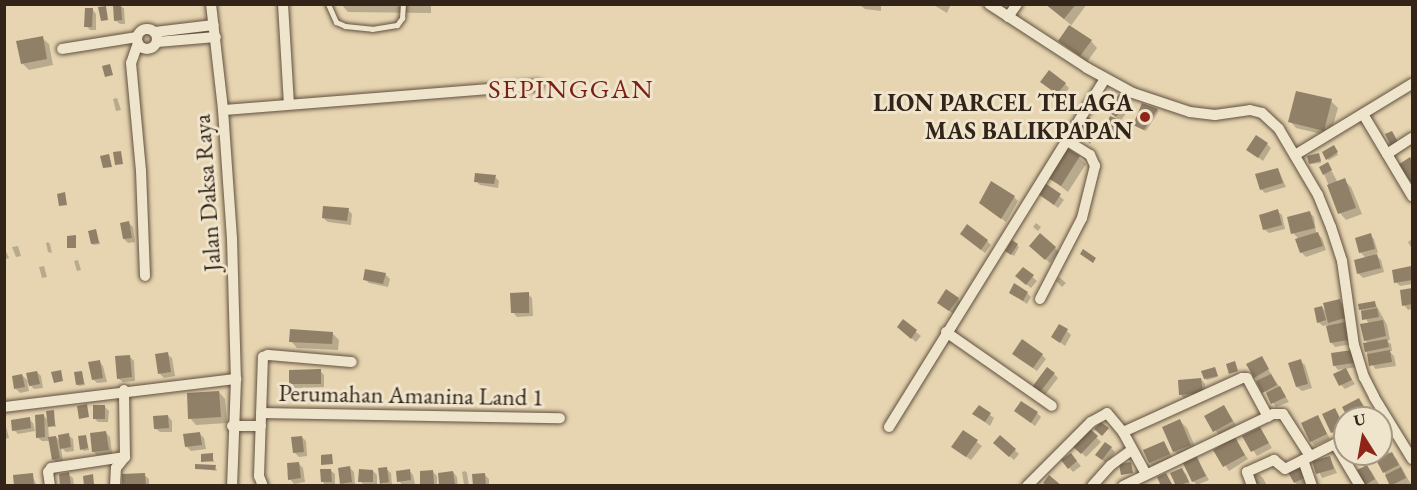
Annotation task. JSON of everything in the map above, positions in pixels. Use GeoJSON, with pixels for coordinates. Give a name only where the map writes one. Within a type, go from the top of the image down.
{"type":"FeatureCollection","features":[{"type":"Feature","properties":{"kind":"street","name":"Jalan Daksa Raya"},"geometry":{"type":"LineString","coordinates":[[211,4],[223,110],[232,239],[236,379],[232,426],[232,486]]}},
{"type":"Feature","properties":{"kind":"street"},"geometry":{"type":"LineString","coordinates":[[283,4],[289,104]]}},
{"type":"Feature","properties":{"kind":"street"},"geometry":{"type":"LineString","coordinates":[[989,4],[1105,79],[1141,96],[1190,112],[1215,115],[1250,110],[1262,113],[1279,129],[1318,195],[1331,227],[1342,261],[1353,345],[1378,406]]}},
{"type":"Feature","properties":{"kind":"street"},"geometry":{"type":"LineString","coordinates":[[1008,17],[1017,4]]}},
{"type":"Feature","properties":{"kind":"street"},"geometry":{"type":"LineString","coordinates":[[137,40],[142,48],[149,49],[156,37],[214,25]]}},
{"type":"Feature","properties":{"kind":"street"},"geometry":{"type":"LineString","coordinates":[[145,276],[141,171],[131,63],[137,40],[146,28],[156,37],[216,37]]}},
{"type":"Feature","properties":{"kind":"street"},"geometry":{"type":"LineString","coordinates":[[62,49],[137,40]]}},
{"type":"Feature","properties":{"kind":"street"},"geometry":{"type":"LineString","coordinates":[[889,427],[1105,79]]}},
{"type":"Feature","properties":{"kind":"street"},"geometry":{"type":"LineString","coordinates":[[1295,155],[1413,84]]}},
{"type":"Feature","properties":{"kind":"street"},"geometry":{"type":"LineString","coordinates":[[223,110],[538,85]]}},
{"type":"Feature","properties":{"kind":"street"},"geometry":{"type":"LineString","coordinates":[[1363,114],[1413,196]]}},
{"type":"Feature","properties":{"kind":"street"},"geometry":{"type":"LineString","coordinates":[[1387,154],[1413,138]]}},
{"type":"Feature","properties":{"kind":"street"},"geometry":{"type":"LineString","coordinates":[[1040,299],[1082,218],[1095,165],[1090,155],[1066,140]]}},
{"type":"Feature","properties":{"kind":"street"},"geometry":{"type":"LineString","coordinates":[[946,332],[1052,406]]}},
{"type":"Feature","properties":{"kind":"street","name":"Perumahan Amanina Land 1"},"geometry":{"type":"LineString","coordinates":[[263,486],[259,477],[263,357],[268,355],[352,362]]}},
{"type":"Feature","properties":{"kind":"street"},"geometry":{"type":"LineString","coordinates":[[1123,432],[1242,378],[1247,378],[1268,417]]}},
{"type":"Feature","properties":{"kind":"street"},"geometry":{"type":"LineString","coordinates":[[4,407],[124,390],[236,379]]}},
{"type":"Feature","properties":{"kind":"street"},"geometry":{"type":"LineString","coordinates":[[115,486],[116,468],[125,457],[124,390]]}},
{"type":"Feature","properties":{"kind":"street","name":"Perumahan Amanina Land 1"},"geometry":{"type":"LineString","coordinates":[[261,413],[560,418]]}},
{"type":"Feature","properties":{"kind":"street"},"geometry":{"type":"LineString","coordinates":[[1027,486],[1065,446],[1101,415],[1107,413],[1113,417],[1123,432],[1146,474]]}},
{"type":"Feature","properties":{"kind":"street"},"geometry":{"type":"LineString","coordinates":[[1124,486],[1268,417],[1283,414],[1306,458],[1312,486]]}},
{"type":"Feature","properties":{"kind":"street"},"geometry":{"type":"LineString","coordinates":[[232,426],[261,426]]}},
{"type":"Feature","properties":{"kind":"street"},"geometry":{"type":"LineString","coordinates":[[1393,427],[1408,442],[1413,459]]}},
{"type":"Feature","properties":{"kind":"street"},"geometry":{"type":"LineString","coordinates":[[1252,486],[1247,472],[1274,460],[1285,469],[1333,444]]}},
{"type":"Feature","properties":{"kind":"street"},"geometry":{"type":"LineString","coordinates":[[1092,486],[1111,465],[1132,450]]}},
{"type":"Feature","properties":{"kind":"street"},"geometry":{"type":"LineString","coordinates":[[50,486],[48,472],[51,468],[125,457]]}},
{"type":"Feature","properties":{"kind":"street"},"geometry":{"type":"LineString","coordinates":[[1351,466],[1360,486]]}},
{"type":"Feature","properties":{"kind":"lane"},"geometry":{"type":"LineString","coordinates":[[328,4],[330,15],[336,22],[345,26],[372,29],[397,25],[402,18],[403,4]]}},
{"type":"Feature","properties":{"kind":"building"},"geometry":{"type":"Polygon","coordinates":[[[113,4],[121,4],[122,20],[114,21],[113,4]]]}},
{"type":"Feature","properties":{"kind":"building"},"geometry":{"type":"Polygon","coordinates":[[[1045,4],[1076,4],[1064,19],[1045,4]]]}},
{"type":"Feature","properties":{"kind":"building"},"geometry":{"type":"Polygon","coordinates":[[[106,6],[108,20],[101,21],[98,7],[106,6]]]}},
{"type":"Feature","properties":{"kind":"building"},"geometry":{"type":"Polygon","coordinates":[[[85,8],[93,8],[92,27],[84,27],[85,8]]]}},
{"type":"Feature","properties":{"kind":"building"},"geometry":{"type":"Polygon","coordinates":[[[1069,25],[1092,40],[1080,56],[1058,41],[1069,25]]]}},
{"type":"Feature","properties":{"kind":"building"},"geometry":{"type":"Polygon","coordinates":[[[43,36],[47,59],[21,64],[16,41],[43,36]]]}},
{"type":"Feature","properties":{"kind":"building"},"geometry":{"type":"Polygon","coordinates":[[[110,64],[113,75],[105,77],[102,66],[110,64]]]}},
{"type":"Feature","properties":{"kind":"building"},"geometry":{"type":"Polygon","coordinates":[[[1049,70],[1066,83],[1057,94],[1040,82],[1049,70]]]}},
{"type":"Feature","properties":{"kind":"building"},"geometry":{"type":"Polygon","coordinates":[[[1296,91],[1332,99],[1324,131],[1288,122],[1296,91]]]}},
{"type":"Feature","properties":{"kind":"building"},"geometry":{"type":"Polygon","coordinates":[[[1119,94],[1128,101],[1116,117],[1107,111],[1119,94]]]}},
{"type":"Feature","properties":{"kind":"building","name":"LION PARCEL TELAGA MAS BALIKPAPAN"},"geometry":{"type":"Polygon","coordinates":[[[1142,103],[1158,109],[1144,130],[1133,125],[1142,103]]]}},
{"type":"Feature","properties":{"kind":"building"},"geometry":{"type":"Polygon","coordinates":[[[1087,116],[1098,124],[1085,141],[1074,133],[1087,116]]]}},
{"type":"Feature","properties":{"kind":"building"},"geometry":{"type":"Polygon","coordinates":[[[1110,116],[1120,120],[1113,136],[1103,132],[1110,116]]]}},
{"type":"Feature","properties":{"kind":"building"},"geometry":{"type":"Polygon","coordinates":[[[1392,131],[1398,142],[1391,146],[1385,134],[1392,131]]]}},
{"type":"Feature","properties":{"kind":"building"},"geometry":{"type":"Polygon","coordinates":[[[1256,135],[1268,143],[1258,158],[1246,150],[1256,135]]]}},
{"type":"Feature","properties":{"kind":"building"},"geometry":{"type":"Polygon","coordinates":[[[1334,145],[1338,152],[1326,160],[1322,152],[1334,145]]]}},
{"type":"Feature","properties":{"kind":"building"},"geometry":{"type":"Polygon","coordinates":[[[1067,148],[1080,156],[1061,186],[1048,178],[1067,148]]]}},
{"type":"Feature","properties":{"kind":"building"},"geometry":{"type":"Polygon","coordinates":[[[121,151],[123,164],[115,165],[113,152],[121,151]]]}},
{"type":"Feature","properties":{"kind":"building"},"geometry":{"type":"Polygon","coordinates":[[[1319,153],[1321,161],[1309,164],[1307,156],[1319,153]]]}},
{"type":"Feature","properties":{"kind":"building"},"geometry":{"type":"Polygon","coordinates":[[[109,154],[112,167],[103,168],[100,156],[109,154]]]}},
{"type":"Feature","properties":{"kind":"building"},"geometry":{"type":"Polygon","coordinates":[[[1410,157],[1412,161],[1412,184],[1398,165],[1410,157]]]}},
{"type":"Feature","properties":{"kind":"building"},"geometry":{"type":"Polygon","coordinates":[[[1328,162],[1332,170],[1323,175],[1319,167],[1328,162]]]}},
{"type":"Feature","properties":{"kind":"building"},"geometry":{"type":"Polygon","coordinates":[[[1278,168],[1283,183],[1260,190],[1255,174],[1278,168]]]}},
{"type":"Feature","properties":{"kind":"building"},"geometry":{"type":"Polygon","coordinates":[[[475,173],[496,175],[494,184],[474,182],[475,173]]]}},
{"type":"Feature","properties":{"kind":"building"},"geometry":{"type":"Polygon","coordinates":[[[1345,178],[1356,208],[1338,214],[1327,185],[1345,178]]]}},
{"type":"Feature","properties":{"kind":"building"},"geometry":{"type":"Polygon","coordinates":[[[991,181],[1015,196],[1001,219],[979,203],[991,181]]]}},
{"type":"Feature","properties":{"kind":"building"},"geometry":{"type":"Polygon","coordinates":[[[1045,183],[1061,194],[1054,205],[1038,194],[1045,183]]]}},
{"type":"Feature","properties":{"kind":"building"},"geometry":{"type":"Polygon","coordinates":[[[65,192],[67,205],[59,206],[57,194],[65,192]]]}},
{"type":"Feature","properties":{"kind":"building"},"geometry":{"type":"Polygon","coordinates":[[[323,206],[349,208],[347,221],[322,218],[323,206]]]}},
{"type":"Feature","properties":{"kind":"building"},"geometry":{"type":"Polygon","coordinates":[[[1278,209],[1282,225],[1263,230],[1259,215],[1278,209]]]}},
{"type":"Feature","properties":{"kind":"building"},"geometry":{"type":"Polygon","coordinates":[[[1310,211],[1315,228],[1291,234],[1287,217],[1310,211]]]}},
{"type":"Feature","properties":{"kind":"building"},"geometry":{"type":"Polygon","coordinates":[[[129,221],[132,238],[123,239],[120,223],[129,221]]]}},
{"type":"Feature","properties":{"kind":"building"},"geometry":{"type":"Polygon","coordinates":[[[967,224],[988,240],[981,250],[960,234],[967,224]]]}},
{"type":"Feature","properties":{"kind":"building"},"geometry":{"type":"Polygon","coordinates":[[[96,229],[99,243],[91,244],[88,231],[96,229]]]}},
{"type":"Feature","properties":{"kind":"building"},"geometry":{"type":"Polygon","coordinates":[[[1318,232],[1323,246],[1300,253],[1295,239],[1318,232]]]}},
{"type":"Feature","properties":{"kind":"building"},"geometry":{"type":"Polygon","coordinates":[[[1040,233],[1056,247],[1045,260],[1029,246],[1040,233]]]}},
{"type":"Feature","properties":{"kind":"building"},"geometry":{"type":"Polygon","coordinates":[[[1371,233],[1375,249],[1359,253],[1355,238],[1371,233]]]}},
{"type":"Feature","properties":{"kind":"building"},"geometry":{"type":"Polygon","coordinates":[[[76,235],[76,248],[67,248],[67,236],[76,235]]]}},
{"type":"Feature","properties":{"kind":"building"},"geometry":{"type":"Polygon","coordinates":[[[1012,240],[1018,244],[1011,255],[1005,251],[1012,240]]]}},
{"type":"Feature","properties":{"kind":"building"},"geometry":{"type":"Polygon","coordinates":[[[1083,249],[1096,258],[1093,263],[1080,254],[1083,249]]]}},
{"type":"Feature","properties":{"kind":"building"},"geometry":{"type":"Polygon","coordinates":[[[1377,254],[1381,268],[1357,274],[1354,260],[1377,254]]]}},
{"type":"Feature","properties":{"kind":"building"},"geometry":{"type":"Polygon","coordinates":[[[1411,266],[1412,280],[1394,283],[1392,270],[1411,266]]]}},
{"type":"Feature","properties":{"kind":"building"},"geometry":{"type":"Polygon","coordinates":[[[1023,267],[1034,275],[1026,285],[1015,276],[1023,267]]]}},
{"type":"Feature","properties":{"kind":"building"},"geometry":{"type":"Polygon","coordinates":[[[365,269],[386,273],[383,284],[363,280],[365,269]]]}},
{"type":"Feature","properties":{"kind":"building"},"geometry":{"type":"Polygon","coordinates":[[[1014,283],[1028,292],[1023,301],[1009,293],[1014,283]]]}},
{"type":"Feature","properties":{"kind":"building"},"geometry":{"type":"Polygon","coordinates":[[[1412,288],[1412,304],[1402,306],[1400,290],[1412,288]]]}},
{"type":"Feature","properties":{"kind":"building"},"geometry":{"type":"Polygon","coordinates":[[[946,289],[959,298],[949,311],[937,303],[946,289]]]}},
{"type":"Feature","properties":{"kind":"building"},"geometry":{"type":"Polygon","coordinates":[[[529,292],[529,313],[511,313],[510,293],[529,292]]]}},
{"type":"Feature","properties":{"kind":"building"},"geometry":{"type":"Polygon","coordinates":[[[1340,299],[1345,318],[1328,323],[1323,303],[1340,299]]]}},
{"type":"Feature","properties":{"kind":"building"},"geometry":{"type":"Polygon","coordinates":[[[1375,301],[1376,307],[1359,310],[1358,304],[1375,301]]]}},
{"type":"Feature","properties":{"kind":"building"},"geometry":{"type":"Polygon","coordinates":[[[1322,306],[1326,320],[1317,323],[1314,308],[1322,306]]]}},
{"type":"Feature","properties":{"kind":"building"},"geometry":{"type":"Polygon","coordinates":[[[1377,308],[1379,317],[1362,320],[1361,311],[1377,308]]]}},
{"type":"Feature","properties":{"kind":"building"},"geometry":{"type":"Polygon","coordinates":[[[903,319],[917,330],[911,339],[897,327],[903,319]]]}},
{"type":"Feature","properties":{"kind":"building"},"geometry":{"type":"Polygon","coordinates":[[[1383,320],[1386,336],[1364,341],[1360,324],[1383,320]]]}},
{"type":"Feature","properties":{"kind":"building"},"geometry":{"type":"Polygon","coordinates":[[[1345,322],[1348,340],[1330,343],[1326,326],[1345,322]]]}},
{"type":"Feature","properties":{"kind":"building"},"geometry":{"type":"Polygon","coordinates":[[[1059,324],[1068,329],[1060,343],[1051,337],[1059,324]]]}},
{"type":"Feature","properties":{"kind":"building"},"geometry":{"type":"Polygon","coordinates":[[[290,329],[333,332],[332,344],[289,342],[290,329]]]}},
{"type":"Feature","properties":{"kind":"building"},"geometry":{"type":"Polygon","coordinates":[[[1022,339],[1043,354],[1033,368],[1012,354],[1022,339]]]}},
{"type":"Feature","properties":{"kind":"building"},"geometry":{"type":"Polygon","coordinates":[[[1387,339],[1389,347],[1365,352],[1363,343],[1387,339]]]}},
{"type":"Feature","properties":{"kind":"building"},"geometry":{"type":"Polygon","coordinates":[[[1352,350],[1354,363],[1333,366],[1331,353],[1352,350]]]}},
{"type":"Feature","properties":{"kind":"building"},"geometry":{"type":"Polygon","coordinates":[[[1390,350],[1392,362],[1369,366],[1367,354],[1390,350]]]}},
{"type":"Feature","properties":{"kind":"building"},"geometry":{"type":"Polygon","coordinates":[[[168,352],[171,372],[158,374],[155,354],[168,352]]]}},
{"type":"Feature","properties":{"kind":"building"},"geometry":{"type":"Polygon","coordinates":[[[130,355],[132,377],[117,379],[115,356],[130,355]]]}},
{"type":"Feature","properties":{"kind":"building"},"geometry":{"type":"Polygon","coordinates":[[[1262,356],[1269,369],[1254,378],[1246,364],[1262,356]]]}},
{"type":"Feature","properties":{"kind":"building"},"geometry":{"type":"Polygon","coordinates":[[[1301,359],[1308,384],[1296,387],[1288,363],[1301,359]]]}},
{"type":"Feature","properties":{"kind":"building"},"geometry":{"type":"Polygon","coordinates":[[[100,360],[103,378],[92,380],[88,362],[100,360]]]}},
{"type":"Feature","properties":{"kind":"building"},"geometry":{"type":"Polygon","coordinates":[[[1235,361],[1238,371],[1229,374],[1226,364],[1235,361]]]}},
{"type":"Feature","properties":{"kind":"building"},"geometry":{"type":"Polygon","coordinates":[[[1047,367],[1055,373],[1039,393],[1032,387],[1047,367]]]}},
{"type":"Feature","properties":{"kind":"building"},"geometry":{"type":"Polygon","coordinates":[[[1215,367],[1218,376],[1204,379],[1201,371],[1215,367]]]}},
{"type":"Feature","properties":{"kind":"building"},"geometry":{"type":"Polygon","coordinates":[[[1346,368],[1352,380],[1339,386],[1333,374],[1346,368]]]}},
{"type":"Feature","properties":{"kind":"building"},"geometry":{"type":"Polygon","coordinates":[[[321,369],[321,384],[289,384],[289,370],[321,369]]]}},
{"type":"Feature","properties":{"kind":"building"},"geometry":{"type":"Polygon","coordinates":[[[61,370],[63,381],[54,383],[51,372],[61,370]]]}},
{"type":"Feature","properties":{"kind":"building"},"geometry":{"type":"Polygon","coordinates":[[[37,371],[40,384],[29,386],[26,373],[37,371]]]}},
{"type":"Feature","properties":{"kind":"building"},"geometry":{"type":"Polygon","coordinates":[[[82,371],[84,384],[76,385],[74,372],[82,371]]]}},
{"type":"Feature","properties":{"kind":"building"},"geometry":{"type":"Polygon","coordinates":[[[22,374],[25,387],[14,389],[12,376],[22,374]]]}},
{"type":"Feature","properties":{"kind":"building"},"geometry":{"type":"Polygon","coordinates":[[[1271,374],[1277,385],[1262,393],[1256,381],[1271,374]]]}},
{"type":"Feature","properties":{"kind":"building"},"geometry":{"type":"Polygon","coordinates":[[[1201,378],[1203,393],[1179,395],[1178,380],[1201,378]]]}},
{"type":"Feature","properties":{"kind":"building"},"geometry":{"type":"Polygon","coordinates":[[[1280,386],[1286,397],[1271,404],[1266,393],[1280,386]]]}},
{"type":"Feature","properties":{"kind":"building"},"geometry":{"type":"Polygon","coordinates":[[[219,391],[221,417],[188,419],[187,393],[219,391]]]}},
{"type":"Feature","properties":{"kind":"building"},"geometry":{"type":"Polygon","coordinates":[[[1359,398],[1363,406],[1344,406],[1359,398]]]}},
{"type":"Feature","properties":{"kind":"building"},"geometry":{"type":"Polygon","coordinates":[[[1021,401],[1038,412],[1031,423],[1014,411],[1021,401]]]}},
{"type":"Feature","properties":{"kind":"building"},"geometry":{"type":"Polygon","coordinates":[[[87,404],[89,417],[79,419],[77,406],[87,404]]]}},
{"type":"Feature","properties":{"kind":"building"},"geometry":{"type":"Polygon","coordinates":[[[93,405],[105,405],[105,419],[93,419],[93,405]]]}},
{"type":"Feature","properties":{"kind":"building"},"geometry":{"type":"Polygon","coordinates":[[[979,405],[991,413],[985,422],[972,414],[979,405]]]}},
{"type":"Feature","properties":{"kind":"building"},"geometry":{"type":"Polygon","coordinates":[[[1224,405],[1233,421],[1213,432],[1204,416],[1224,405]]]}},
{"type":"Feature","properties":{"kind":"building"},"geometry":{"type":"Polygon","coordinates":[[[1333,409],[1333,432],[1331,433],[1322,414],[1333,409]]]}},
{"type":"Feature","properties":{"kind":"building"},"geometry":{"type":"Polygon","coordinates":[[[54,410],[55,426],[48,427],[46,411],[54,410]]]}},
{"type":"Feature","properties":{"kind":"building"},"geometry":{"type":"Polygon","coordinates":[[[44,414],[45,437],[36,438],[35,415],[44,414]]]}},
{"type":"Feature","properties":{"kind":"building"},"geometry":{"type":"Polygon","coordinates":[[[168,415],[169,428],[154,429],[153,416],[168,415]]]}},
{"type":"Feature","properties":{"kind":"building"},"geometry":{"type":"Polygon","coordinates":[[[1318,415],[1327,434],[1310,442],[1301,423],[1318,415]]]}},
{"type":"Feature","properties":{"kind":"building"},"geometry":{"type":"Polygon","coordinates":[[[30,417],[31,428],[12,431],[11,420],[30,417]]]}},
{"type":"Feature","properties":{"kind":"building"},"geometry":{"type":"Polygon","coordinates":[[[1180,419],[1191,445],[1173,452],[1162,427],[1180,419]]]}},
{"type":"Feature","properties":{"kind":"building"},"geometry":{"type":"Polygon","coordinates":[[[1101,422],[1109,428],[1102,436],[1094,429],[1101,422]]]}},
{"type":"Feature","properties":{"kind":"building"},"geometry":{"type":"Polygon","coordinates":[[[1260,427],[1269,443],[1251,452],[1242,436],[1260,427]]]}},
{"type":"Feature","properties":{"kind":"building"},"geometry":{"type":"Polygon","coordinates":[[[1089,428],[1098,436],[1081,454],[1071,445],[1089,428]]]}},
{"type":"Feature","properties":{"kind":"building"},"geometry":{"type":"Polygon","coordinates":[[[963,430],[978,440],[966,457],[951,447],[963,430]]]}},
{"type":"Feature","properties":{"kind":"building"},"geometry":{"type":"Polygon","coordinates":[[[106,431],[109,450],[92,452],[90,433],[106,431]]]}},
{"type":"Feature","properties":{"kind":"building"},"geometry":{"type":"Polygon","coordinates":[[[200,432],[202,445],[185,447],[183,434],[200,432]]]}},
{"type":"Feature","properties":{"kind":"building"},"geometry":{"type":"Polygon","coordinates":[[[69,433],[71,447],[60,449],[58,435],[69,433]]]}},
{"type":"Feature","properties":{"kind":"building"},"geometry":{"type":"Polygon","coordinates":[[[86,435],[88,448],[80,450],[78,436],[86,435]]]}},
{"type":"Feature","properties":{"kind":"building"},"geometry":{"type":"Polygon","coordinates":[[[1000,435],[1016,449],[1009,457],[993,443],[1000,435]]]}},
{"type":"Feature","properties":{"kind":"building"},"geometry":{"type":"Polygon","coordinates":[[[56,436],[60,458],[52,460],[48,437],[56,436]]]}},
{"type":"Feature","properties":{"kind":"building"},"geometry":{"type":"Polygon","coordinates":[[[302,436],[304,452],[293,453],[291,437],[302,436]]]}},
{"type":"Feature","properties":{"kind":"building"},"geometry":{"type":"Polygon","coordinates":[[[1235,437],[1245,455],[1223,467],[1213,450],[1235,437]]]}},
{"type":"Feature","properties":{"kind":"building"},"geometry":{"type":"Polygon","coordinates":[[[1164,441],[1170,454],[1149,463],[1143,450],[1164,441]]]}},
{"type":"Feature","properties":{"kind":"building"},"geometry":{"type":"Polygon","coordinates":[[[1105,442],[1112,447],[1102,460],[1095,455],[1105,442]]]}},
{"type":"Feature","properties":{"kind":"building"},"geometry":{"type":"Polygon","coordinates":[[[213,453],[213,461],[201,462],[201,454],[213,453]]]}},
{"type":"Feature","properties":{"kind":"building"},"geometry":{"type":"Polygon","coordinates":[[[1071,453],[1077,461],[1068,469],[1061,460],[1071,453]]]}},
{"type":"Feature","properties":{"kind":"building"},"geometry":{"type":"Polygon","coordinates":[[[332,454],[333,464],[321,465],[321,455],[332,454]]]}},
{"type":"Feature","properties":{"kind":"building"},"geometry":{"type":"Polygon","coordinates":[[[1393,454],[1399,465],[1383,473],[1379,466],[1393,466],[1393,454]]]}},
{"type":"Feature","properties":{"kind":"building"},"geometry":{"type":"Polygon","coordinates":[[[1196,455],[1206,476],[1192,482],[1182,461],[1196,455]]]}},
{"type":"Feature","properties":{"kind":"building"},"geometry":{"type":"Polygon","coordinates":[[[1330,456],[1334,469],[1316,474],[1312,461],[1330,456]]]}},
{"type":"Feature","properties":{"kind":"building"},"geometry":{"type":"Polygon","coordinates":[[[299,462],[301,478],[288,480],[287,463],[299,462]]]}},
{"type":"Feature","properties":{"kind":"building"},"geometry":{"type":"Polygon","coordinates":[[[1131,462],[1133,473],[1121,475],[1119,464],[1131,462]]]}},
{"type":"Feature","properties":{"kind":"building"},"geometry":{"type":"Polygon","coordinates":[[[195,464],[216,465],[215,470],[195,469],[195,464]]]}},
{"type":"Feature","properties":{"kind":"building"},"geometry":{"type":"Polygon","coordinates":[[[350,466],[352,482],[340,484],[338,468],[350,466]]]}},
{"type":"Feature","properties":{"kind":"building"},"geometry":{"type":"Polygon","coordinates":[[[1301,466],[1306,477],[1294,483],[1288,472],[1301,466]]]}},
{"type":"Feature","properties":{"kind":"building"},"geometry":{"type":"Polygon","coordinates":[[[1368,466],[1375,479],[1365,485],[1357,470],[1368,466]]]}},
{"type":"Feature","properties":{"kind":"building"},"geometry":{"type":"Polygon","coordinates":[[[387,467],[389,482],[380,484],[378,468],[387,467]]]}},
{"type":"Feature","properties":{"kind":"building"},"geometry":{"type":"Polygon","coordinates":[[[1401,467],[1406,478],[1390,486],[1385,475],[1401,467]]]}},
{"type":"Feature","properties":{"kind":"building"},"geometry":{"type":"Polygon","coordinates":[[[1182,468],[1189,482],[1176,486],[1170,473],[1182,468]]]}},
{"type":"Feature","properties":{"kind":"building"},"geometry":{"type":"Polygon","coordinates":[[[320,469],[331,469],[332,482],[321,482],[320,469]]]}},
{"type":"Feature","properties":{"kind":"building"},"geometry":{"type":"Polygon","coordinates":[[[359,469],[373,470],[373,482],[358,482],[359,469]]]}},
{"type":"Feature","properties":{"kind":"building"},"geometry":{"type":"Polygon","coordinates":[[[410,469],[411,480],[397,482],[396,471],[410,469]]]}},
{"type":"Feature","properties":{"kind":"building"},"geometry":{"type":"Polygon","coordinates":[[[433,470],[434,484],[420,484],[420,471],[433,470]]]}},
{"type":"Feature","properties":{"kind":"building"},"geometry":{"type":"Polygon","coordinates":[[[453,471],[455,484],[439,486],[438,473],[453,471]]]}},
{"type":"Feature","properties":{"kind":"building"},"geometry":{"type":"Polygon","coordinates":[[[69,472],[71,486],[60,486],[59,474],[69,472]]]}},
{"type":"Feature","properties":{"kind":"building"},"geometry":{"type":"Polygon","coordinates":[[[33,473],[34,486],[14,486],[13,475],[33,473]]]}},
{"type":"Feature","properties":{"kind":"building"},"geometry":{"type":"Polygon","coordinates":[[[145,473],[146,486],[122,486],[122,474],[145,473]]]}},
{"type":"Feature","properties":{"kind":"building"},"geometry":{"type":"Polygon","coordinates":[[[485,473],[486,486],[473,486],[472,474],[485,473]]]}},
{"type":"Feature","properties":{"kind":"building"},"geometry":{"type":"Polygon","coordinates":[[[1166,473],[1173,486],[1161,486],[1157,477],[1166,473]]]}},
{"type":"Feature","properties":{"kind":"building"},"geometry":{"type":"Polygon","coordinates":[[[93,474],[94,484],[84,486],[83,476],[93,474]]]}},
{"type":"Feature","properties":{"kind":"building"},"geometry":{"type":"Polygon","coordinates":[[[1049,475],[1062,486],[1047,486],[1043,483],[1049,475]]]}},
{"type":"Feature","properties":{"kind":"place","name":"LION PARCEL TELAGA MAS BALIKPAPAN"},"geometry":{"type":"Point","coordinates":[1145,117]}},
{"type":"Feature","properties":{"kind":"district","name":"SEPINGGAN"},"geometry":{"type":"Point","coordinates":[571,89]}}]}
